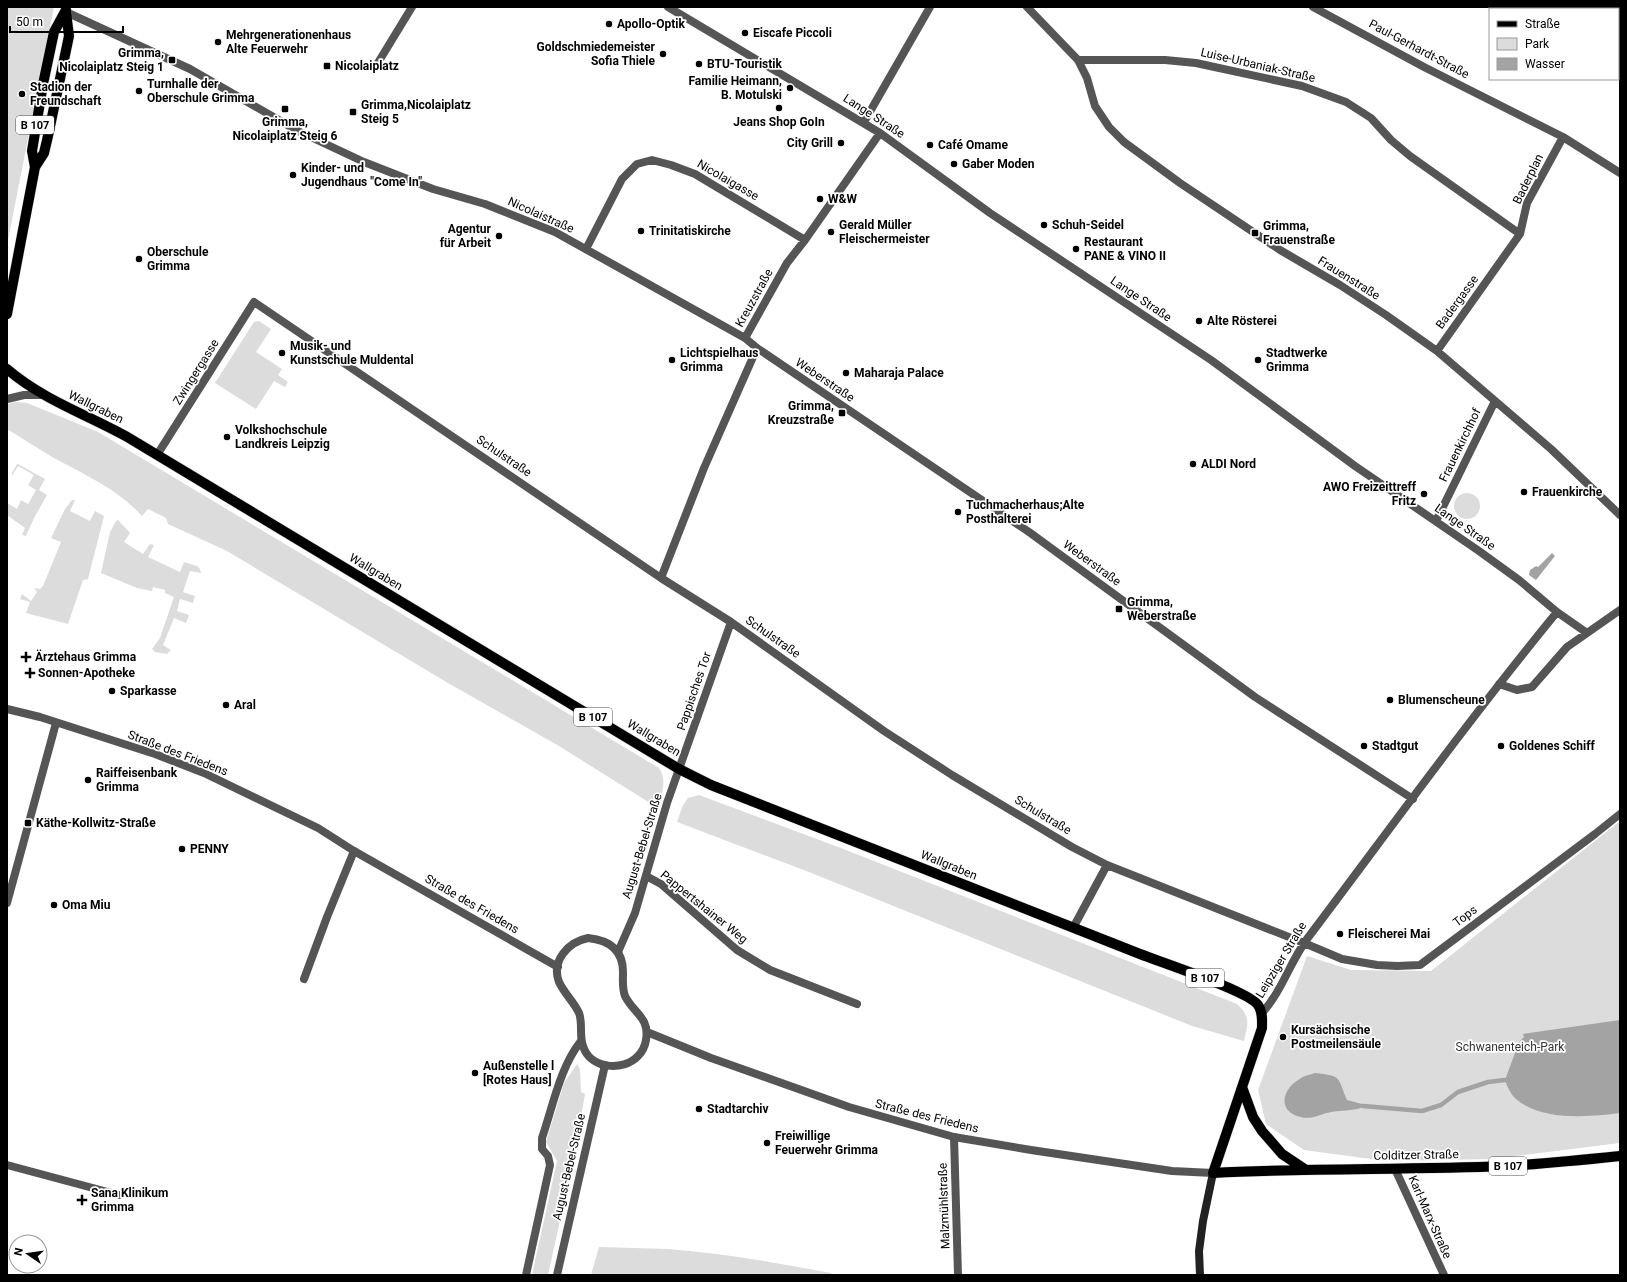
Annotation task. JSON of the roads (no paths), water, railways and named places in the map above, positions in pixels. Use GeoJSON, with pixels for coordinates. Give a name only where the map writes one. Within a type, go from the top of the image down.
{"type":"FeatureCollection","features":[{"type":"Feature","properties":{"kind":"main road","name":"B 107"},"geometry":{"type":"LineString","coordinates":[[36,167],[32,150],[43,84],[54,32],[66,10]]}},
{"type":"Feature","properties":{"kind":"main road","name":"B 107"},"geometry":{"type":"LineString","coordinates":[[7,314],[36,167],[44,153],[69,36],[66,10]]}},
{"type":"Feature","properties":{"kind":"main road","name":"Wallgraben"},"geometry":{"type":"LineString","coordinates":[[7,369],[30,387],[56,402],[105,425],[157,455],[679,769],[711,785],[1204,978],[1251,998],[1258,1004],[1262,1013]]}},
{"type":"Feature","properties":{"kind":"main road","name":"Leipziger Straße"},"geometry":{"type":"LineString","coordinates":[[1200,1275],[1199,1251],[1203,1221],[1213,1173],[1262,1028],[1262,1013]]}},
{"type":"Feature","properties":{"kind":"main road"},"geometry":{"type":"LineString","coordinates":[[1242,1087],[1253,1116],[1262,1131],[1282,1154],[1306,1170]]}},
{"type":"Feature","properties":{"kind":"main road","name":"Colditzer Straße"},"geometry":{"type":"LineString","coordinates":[[1213,1173],[1505,1166],[1565,1162],[1620,1156]]}},
{"type":"Feature","properties":{"kind":"street"},"geometry":{"type":"LineString","coordinates":[[376,66],[412,7]]}},
{"type":"Feature","properties":{"kind":"street","name":"Lange Straße"},"geometry":{"type":"LineString","coordinates":[[668,7],[864,122],[990,213],[1211,360],[1355,466],[1422,511],[1519,580],[1557,612],[1587,633]]}},
{"type":"Feature","properties":{"kind":"street"},"geometry":{"type":"LineString","coordinates":[[864,122],[930,7]]}},
{"type":"Feature","properties":{"kind":"street","name":"Frauenstraße"},"geometry":{"type":"LineString","coordinates":[[1027,7],[1078,60],[1087,78],[1095,106],[1109,127],[1124,142],[1180,183],[1280,250],[1360,298],[1437,351],[1568,464],[1620,515]]}},
{"type":"Feature","properties":{"kind":"street","name":"Paul-Gerhardt-Straße"},"geometry":{"type":"LineString","coordinates":[[1313,7],[1424,67],[1563,137]]}},
{"type":"Feature","properties":{"kind":"street","name":"Nicolaistraße"},"geometry":{"type":"LineString","coordinates":[[66,10],[190,69],[298,131],[364,162],[433,189],[485,204],[555,232],[745,338]]}},
{"type":"Feature","properties":{"kind":"street","name":"Luise-Urbaniak-Straße"},"geometry":{"type":"LineString","coordinates":[[1078,60],[1165,60],[1196,63],[1302,86],[1346,102],[1371,118],[1391,140],[1449,184],[1520,234]]}},
{"type":"Feature","properties":{"kind":"street","name":"Kreuzstraße"},"geometry":{"type":"LineString","coordinates":[[757,348],[745,338],[787,263],[805,240],[880,133]]}},
{"type":"Feature","properties":{"kind":"street"},"geometry":{"type":"LineString","coordinates":[[1563,137],[1620,173]]}},
{"type":"Feature","properties":{"kind":"street","name":"Baderplan"},"geometry":{"type":"LineString","coordinates":[[1497,268],[1520,234],[1527,203],[1563,137]]}},
{"type":"Feature","properties":{"kind":"street","name":"Nicolaigasse"},"geometry":{"type":"LineString","coordinates":[[586,249],[622,179],[637,164],[652,160],[695,174],[805,240]]}},
{"type":"Feature","properties":{"kind":"street","name":"Badergasse"},"geometry":{"type":"LineString","coordinates":[[1437,351],[1497,268]]}},
{"type":"Feature","properties":{"kind":"street","name":"Zwingergasse"},"geometry":{"type":"LineString","coordinates":[[157,455],[254,302]]}},
{"type":"Feature","properties":{"kind":"street","name":"Schulstraße"},"geometry":{"type":"LineString","coordinates":[[254,302],[661,578],[731,622],[884,731],[939,766],[1072,846],[1107,865],[1304,943]]}},
{"type":"Feature","properties":{"kind":"street"},"geometry":{"type":"LineString","coordinates":[[661,578],[706,464],[757,348]]}},
{"type":"Feature","properties":{"kind":"street","name":"Weberstraße"},"geometry":{"type":"LineString","coordinates":[[757,348],[1029,532],[1255,697],[1413,799]]}},
{"type":"Feature","properties":{"kind":"street"},"geometry":{"type":"LineString","coordinates":[[7,399],[24,395],[45,395]]}},
{"type":"Feature","properties":{"kind":"street","name":"Frauenkirchhof"},"geometry":{"type":"LineString","coordinates":[[1436,521],[1495,401]]}},
{"type":"Feature","properties":{"kind":"street"},"geometry":{"type":"LineString","coordinates":[[1499,684],[1517,690],[1532,687],[1567,646],[1620,610]]}},
{"type":"Feature","properties":{"kind":"street","name":"Leipziger Straße"},"geometry":{"type":"LineString","coordinates":[[1262,1013],[1273,1001],[1304,943],[1499,684],[1557,612]]}},
{"type":"Feature","properties":{"kind":"street","name":"Pappisches Tor"},"geometry":{"type":"LineString","coordinates":[[679,769],[731,622]]}},
{"type":"Feature","properties":{"kind":"street","name":"Straße des Friedens"},"geometry":{"type":"LineString","coordinates":[[7,709],[155,754],[204,773],[304,821],[558,967]]}},
{"type":"Feature","properties":{"kind":"street"},"geometry":{"type":"LineString","coordinates":[[7,903],[56,723]]}},
{"type":"Feature","properties":{"kind":"street","name":"August-Bebel-Straße"},"geometry":{"type":"LineString","coordinates":[[618,952],[635,914],[667,803],[679,769]]}},
{"type":"Feature","properties":{"kind":"street","name":"Tops"},"geometry":{"type":"LineString","coordinates":[[1304,943],[1342,959],[1377,965],[1420,965],[1620,814]]}},
{"type":"Feature","properties":{"kind":"street"},"geometry":{"type":"LineString","coordinates":[[304,979],[326,917],[354,851]]}},
{"type":"Feature","properties":{"kind":"street"},"geometry":{"type":"LineString","coordinates":[[1074,928],[1107,865]]}},
{"type":"Feature","properties":{"kind":"street","name":"Pappertshainer Weg"},"geometry":{"type":"LineString","coordinates":[[646,876],[661,884],[737,950],[770,970],[857,1004]]}},
{"type":"Feature","properties":{"kind":"street"},"geometry":{"type":"LineString","coordinates":[[588,938],[598,939],[607,942],[618,952],[622,960],[622,984],[625,996],[642,1017],[647,1032],[645,1045],[639,1055],[632,1062],[616,1067],[604,1065],[594,1060],[583,1048],[581,1041],[580,1015],[575,1005],[559,983],[558,967],[565,950],[578,940],[588,938]]}},
{"type":"Feature","properties":{"kind":"street","name":"Straße des Friedens"},"geometry":{"type":"LineString","coordinates":[[647,1032],[711,1058],[849,1107],[954,1137],[1172,1171],[1213,1173]]}},
{"type":"Feature","properties":{"kind":"street","name":"August-Bebel-Straße"},"geometry":{"type":"LineString","coordinates":[[526,1275],[550,1165],[548,1156],[542,1149],[542,1138],[564,1071],[573,1051],[581,1041]]}},
{"type":"Feature","properties":{"kind":"street","name":"August-Bebel-Straße"},"geometry":{"type":"LineString","coordinates":[[557,1275],[604,1065]]}},
{"type":"Feature","properties":{"kind":"street","name":"Malzmühlstraße"},"geometry":{"type":"LineString","coordinates":[[954,1137],[958,1275]]}},
{"type":"Feature","properties":{"kind":"street"},"geometry":{"type":"LineString","coordinates":[[7,1165],[119,1195]]}},
{"type":"Feature","properties":{"kind":"street","name":"Karl-Marx-Straße"},"geometry":{"type":"LineString","coordinates":[[1395,1168],[1444,1275]]}},
{"type":"Feature","properties":{"kind":"water"},"geometry":{"type":"Polygon","coordinates":[[[1552,553],[1555,556],[1536,580],[1529,575],[1530,570],[1536,566],[1538,567],[1552,553]]]}},
{"type":"Feature","properties":{"kind":"water"},"geometry":{"type":"Polygon","coordinates":[[[1620,1020],[1620,1113],[1594,1116],[1566,1116],[1552,1114],[1527,1106],[1512,1095],[1505,1080],[1519,1042],[1524,1037],[1523,1034],[1620,1020]]]}},
{"type":"Feature","properties":{"kind":"water"},"geometry":{"type":"Polygon","coordinates":[[[1315,1073],[1330,1075],[1338,1079],[1347,1100],[1362,1104],[1361,1108],[1331,1112],[1308,1118],[1301,1117],[1288,1111],[1284,1101],[1288,1090],[1300,1079],[1315,1073]]]}},
{"type":"Feature","properties":{"kind":"waterway"},"geometry":{"type":"LineString","coordinates":[[1363,1106],[1422,1111],[1441,1105],[1458,1092],[1488,1082],[1505,1080]]}},
{"type":"Feature","properties":{"kind":"place","name":"Apollo-Optik"},"geometry":{"type":"Point","coordinates":[609,24]}},
{"type":"Feature","properties":{"kind":"place","name":"Eiscafe Piccoli"},"geometry":{"type":"Point","coordinates":[745,33]}},
{"type":"Feature","properties":{"kind":"place","name":"Mehrgenerationenhaus Alte Feuerwehr"},"geometry":{"type":"Point","coordinates":[218,42]}},
{"type":"Feature","properties":{"kind":"place","name":"Goldschmiedemeister Sofia Thiele"},"geometry":{"type":"Point","coordinates":[663,54]}},
{"type":"Feature","properties":{"kind":"place","name":"Grimma, Nicolaiplatz Steig 1"},"geometry":{"type":"Point","coordinates":[172,60]}},
{"type":"Feature","properties":{"kind":"place","name":"BTU-Touristik"},"geometry":{"type":"Point","coordinates":[699,64]}},
{"type":"Feature","properties":{"kind":"place","name":"Nicolaiplatz"},"geometry":{"type":"Point","coordinates":[327,66]}},
{"type":"Feature","properties":{"kind":"place","name":"Familie Heimann, B. Motulski"},"geometry":{"type":"Point","coordinates":[790,88]}},
{"type":"Feature","properties":{"kind":"place","name":"Turnhalle der Oberschule Grimma"},"geometry":{"type":"Point","coordinates":[139,91]}},
{"type":"Feature","properties":{"kind":"place","name":"Stadion der Freundschaft"},"geometry":{"type":"Point","coordinates":[22,94]}},
{"type":"Feature","properties":{"kind":"place","name":"Jeans Shop GoIn"},"geometry":{"type":"Point","coordinates":[779,108]}},
{"type":"Feature","properties":{"kind":"place","name":"Grimma, Nicolaiplatz Steig 6"},"geometry":{"type":"Point","coordinates":[285,109]}},
{"type":"Feature","properties":{"kind":"place","name":"Grimma,Nicolaiplatz Steig 5"},"geometry":{"type":"Point","coordinates":[353,112]}},
{"type":"Feature","properties":{"kind":"place","name":"City Grill"},"geometry":{"type":"Point","coordinates":[841,143]}},
{"type":"Feature","properties":{"kind":"place","name":"Café Omame"},"geometry":{"type":"Point","coordinates":[930,145]}},
{"type":"Feature","properties":{"kind":"place","name":"Gaber Moden"},"geometry":{"type":"Point","coordinates":[954,164]}},
{"type":"Feature","properties":{"kind":"place","name":"Kinder- und Jugendhaus \"Come In\""},"geometry":{"type":"Point","coordinates":[293,175]}},
{"type":"Feature","properties":{"kind":"place","name":"W&W"},"geometry":{"type":"Point","coordinates":[820,199]}},
{"type":"Feature","properties":{"kind":"place","name":"Schuh-Seidel"},"geometry":{"type":"Point","coordinates":[1044,225]}},
{"type":"Feature","properties":{"kind":"place","name":"Trinitatiskirche"},"geometry":{"type":"Point","coordinates":[641,231]}},
{"type":"Feature","properties":{"kind":"place","name":"Gerald Müller Fleischermeister"},"geometry":{"type":"Point","coordinates":[831,232]}},
{"type":"Feature","properties":{"kind":"place","name":"Grimma, Frauenstraße"},"geometry":{"type":"Point","coordinates":[1255,233]}},
{"type":"Feature","properties":{"kind":"place","name":"Agentur für Arbeit"},"geometry":{"type":"Point","coordinates":[499,236]}},
{"type":"Feature","properties":{"kind":"place","name":"Restaurant PANE & VINO II"},"geometry":{"type":"Point","coordinates":[1076,249]}},
{"type":"Feature","properties":{"kind":"place","name":"Oberschule Grimma"},"geometry":{"type":"Point","coordinates":[139,259]}},
{"type":"Feature","properties":{"kind":"place","name":"Alte Rösterei"},"geometry":{"type":"Point","coordinates":[1199,321]}},
{"type":"Feature","properties":{"kind":"place","name":"Musik- und Kunstschule Muldental"},"geometry":{"type":"Point","coordinates":[282,353]}},
{"type":"Feature","properties":{"kind":"place","name":"Lichtspielhaus Grimma"},"geometry":{"type":"Point","coordinates":[672,360]}},
{"type":"Feature","properties":{"kind":"place","name":"Stadtwerke Grimma"},"geometry":{"type":"Point","coordinates":[1258,360]}},
{"type":"Feature","properties":{"kind":"place","name":"Maharaja Palace"},"geometry":{"type":"Point","coordinates":[846,373]}},
{"type":"Feature","properties":{"kind":"place","name":"Grimma, Kreuzstraße"},"geometry":{"type":"Point","coordinates":[842,413]}},
{"type":"Feature","properties":{"kind":"place","name":"Volkshochschule Landkreis Leipzig"},"geometry":{"type":"Point","coordinates":[227,437]}},
{"type":"Feature","properties":{"kind":"place","name":"ALDI Nord"},"geometry":{"type":"Point","coordinates":[1193,464]}},
{"type":"Feature","properties":{"kind":"place","name":"Frauenkirche"},"geometry":{"type":"Point","coordinates":[1524,492]}},
{"type":"Feature","properties":{"kind":"place","name":"AWO Freizeittreff Fritz"},"geometry":{"type":"Point","coordinates":[1424,494]}},
{"type":"Feature","properties":{"kind":"place","name":"Tuchmacherhaus;Alte Posthalterei"},"geometry":{"type":"Point","coordinates":[958,512]}},
{"type":"Feature","properties":{"kind":"place","name":"Grimma, Weberstraße"},"geometry":{"type":"Point","coordinates":[1119,609]}},
{"type":"Feature","properties":{"kind":"place","name":"Ärztehaus Grimma"},"geometry":{"type":"Point","coordinates":[26,657]}},
{"type":"Feature","properties":{"kind":"place","name":"Sonnen-Apotheke"},"geometry":{"type":"Point","coordinates":[30,673]}},
{"type":"Feature","properties":{"kind":"place","name":"Sparkasse"},"geometry":{"type":"Point","coordinates":[112,691]}},
{"type":"Feature","properties":{"kind":"place","name":"Blumenscheune"},"geometry":{"type":"Point","coordinates":[1390,700]}},
{"type":"Feature","properties":{"kind":"place","name":"Aral"},"geometry":{"type":"Point","coordinates":[226,705]}},
{"type":"Feature","properties":{"kind":"place","name":"Stadtgut"},"geometry":{"type":"Point","coordinates":[1364,746]}},
{"type":"Feature","properties":{"kind":"place","name":"Goldenes Schiff"},"geometry":{"type":"Point","coordinates":[1501,746]}},
{"type":"Feature","properties":{"kind":"place","name":"Raiffeisenbank Grimma"},"geometry":{"type":"Point","coordinates":[88,780]}},
{"type":"Feature","properties":{"kind":"place","name":"Käthe-Kollwitz-Straße"},"geometry":{"type":"Point","coordinates":[28,823]}},
{"type":"Feature","properties":{"kind":"place","name":"PENNY"},"geometry":{"type":"Point","coordinates":[182,849]}},
{"type":"Feature","properties":{"kind":"place","name":"Oma Miu"},"geometry":{"type":"Point","coordinates":[54,905]}},
{"type":"Feature","properties":{"kind":"place","name":"Fleischerei Mai"},"geometry":{"type":"Point","coordinates":[1340,934]}},
{"type":"Feature","properties":{"kind":"place","name":"Kursächsische Postmeilensäule"},"geometry":{"type":"Point","coordinates":[1283,1037]}},
{"type":"Feature","properties":{"kind":"place","name":"Außenstelle l [Rotes Haus]"},"geometry":{"type":"Point","coordinates":[475,1073]}},
{"type":"Feature","properties":{"kind":"place","name":"Stadtarchiv"},"geometry":{"type":"Point","coordinates":[699,1109]}},
{"type":"Feature","properties":{"kind":"place","name":"Freiwillige Feuerwehr Grimma"},"geometry":{"type":"Point","coordinates":[767,1143]}},
{"type":"Feature","properties":{"kind":"place","name":"Sana Klinikum Grimma"},"geometry":{"type":"Point","coordinates":[82,1200]}},
{"type":"Feature","properties":{"kind":"park label","name":"Schwanenteich-Park"},"geometry":{"type":"Point","coordinates":[1510,1047]}}]}
